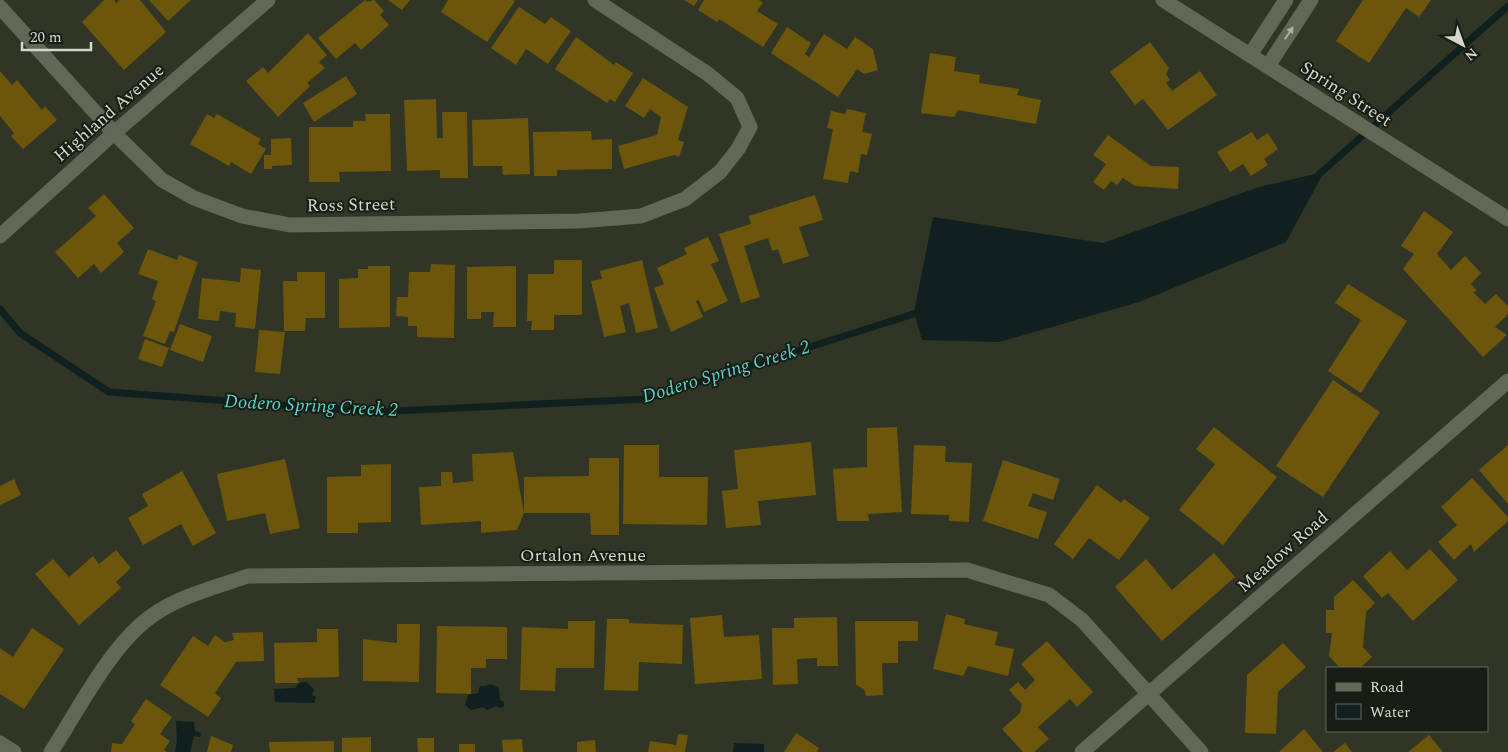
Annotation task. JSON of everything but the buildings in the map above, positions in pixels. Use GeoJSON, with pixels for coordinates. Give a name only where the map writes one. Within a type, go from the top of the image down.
{"type":"FeatureCollection","features":[{"type":"Feature","properties":{"kind":"street","name":"Highland Avenue"},"geometry":{"type":"LineString","coordinates":[[0,236],[114,133],[268,0]]}},
{"type":"Feature","properties":{"kind":"street","name":"Ross Street"},"geometry":{"type":"LineString","coordinates":[[0,7],[114,133],[162,180],[194,198],[242,216],[290,225],[579,221],[641,216],[685,199],[720,172],[738,149],[750,127],[737,98],[708,74],[595,0]]}},
{"type":"Feature","properties":{"kind":"street","name":"Spring Street"},"geometry":{"type":"LineString","coordinates":[[1163,0],[1508,220]]}},
{"type":"Feature","properties":{"kind":"street"},"geometry":{"type":"LineString","coordinates":[[1250,55],[1286,0]]}},
{"type":"Feature","properties":{"kind":"street"},"geometry":{"type":"LineString","coordinates":[[1268,66],[1311,0]]}},
{"type":"Feature","properties":{"kind":"street","name":"Meadow Road"},"geometry":{"type":"LineString","coordinates":[[1082,752],[1508,381]]}},
{"type":"Feature","properties":{"kind":"street","name":"Ortalon Avenue"},"geometry":{"type":"LineString","coordinates":[[51,752],[121,643],[152,615],[178,601],[248,576],[968,570],[1049,596],[1082,620],[1200,752]]}},
{"type":"Feature","properties":{"kind":"street"},"geometry":{"type":"LineString","coordinates":[[0,743],[14,752]]}},
{"type":"Feature","properties":{"kind":"water"},"geometry":{"type":"Polygon","coordinates":[[[1324,172],[1286,242],[1139,302],[999,342],[922,340],[914,312],[933,217],[1103,243],[1259,187],[1324,172]]]}},
{"type":"Feature","properties":{"kind":"water"},"geometry":{"type":"Polygon","coordinates":[[[306,682],[314,689],[312,695],[316,697],[314,703],[275,702],[274,689],[295,688],[299,683],[306,682]]]}},
{"type":"Feature","properties":{"kind":"water"},"geometry":{"type":"Polygon","coordinates":[[[490,684],[499,688],[500,700],[504,702],[504,706],[501,708],[496,706],[487,710],[483,707],[471,710],[465,705],[468,695],[478,693],[480,686],[490,684]]]}},
{"type":"Feature","properties":{"kind":"water"},"geometry":{"type":"Polygon","coordinates":[[[176,721],[194,722],[195,731],[201,733],[200,737],[194,736],[190,752],[175,752],[177,741],[176,721]]]}},
{"type":"Feature","properties":{"kind":"water"},"geometry":{"type":"Polygon","coordinates":[[[734,743],[764,744],[764,752],[733,752],[734,743]]]}},
{"type":"Feature","properties":{"kind":"waterway"},"geometry":{"type":"LineString","coordinates":[[1316,177],[1508,6]]}},
{"type":"Feature","properties":{"kind":"waterway","name":"Dodero Spring Creek 2"},"geometry":{"type":"LineString","coordinates":[[0,309],[20,333],[109,392],[374,412],[646,399],[923,311]]}}]}
